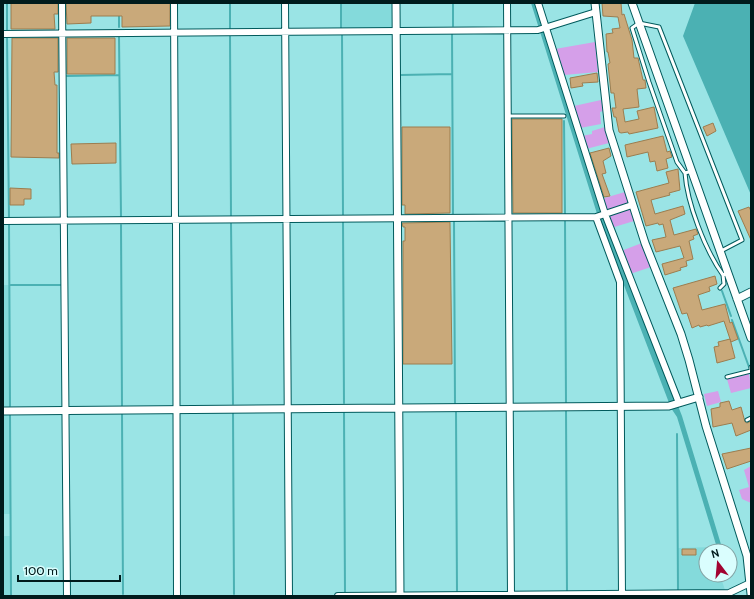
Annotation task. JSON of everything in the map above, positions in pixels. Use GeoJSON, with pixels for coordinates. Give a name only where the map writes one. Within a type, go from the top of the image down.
{"type":"FeatureCollection","features":[{"type":"Feature","properties":{"kind":"street"},"geometry":{"type":"LineString","coordinates":[[62,3],[66,596]]}},
{"type":"Feature","properties":{"kind":"street"},"geometry":{"type":"LineString","coordinates":[[174,3],[178,596]]}},
{"type":"Feature","properties":{"kind":"street"},"geometry":{"type":"LineString","coordinates":[[285,3],[289,596]]}},
{"type":"Feature","properties":{"kind":"street"},"geometry":{"type":"LineString","coordinates":[[396,3],[400,596]]}},
{"type":"Feature","properties":{"kind":"street"},"geometry":{"type":"LineString","coordinates":[[507,3],[510,595]]}},
{"type":"Feature","properties":{"kind":"street"},"geometry":{"type":"LineString","coordinates":[[538,3],[543,29],[604,215],[678,403]]}},
{"type":"Feature","properties":{"kind":"street"},"geometry":{"type":"LineString","coordinates":[[595,3],[609,130],[632,205],[681,334],[747,556],[751,594]]}},
{"type":"Feature","properties":{"kind":"street"},"geometry":{"type":"LineString","coordinates":[[634,4],[688,172],[720,252],[725,274],[737,299],[751,338]]}},
{"type":"Feature","properties":{"kind":"street"},"geometry":{"type":"LineString","coordinates":[[3,34],[543,29],[596,12]]}},
{"type":"Feature","properties":{"kind":"street"},"geometry":{"type":"LineString","coordinates":[[3,221],[596,217],[632,205]]}},
{"type":"Feature","properties":{"kind":"street"},"geometry":{"type":"LineString","coordinates":[[596,217],[620,282],[622,595]]}},
{"type":"Feature","properties":{"kind":"street"},"geometry":{"type":"LineString","coordinates":[[737,299],[751,292]]}},
{"type":"Feature","properties":{"kind":"street"},"geometry":{"type":"LineString","coordinates":[[3,411],[669,406],[699,397]]}},
{"type":"Feature","properties":{"kind":"street"},"geometry":{"type":"LineString","coordinates":[[338,596],[622,595],[732,591],[750,584]]}},
{"type":"Feature","properties":{"kind":"lane"},"geometry":{"type":"LineString","coordinates":[[720,252],[742,240],[658,27],[639,23],[632,28],[646,76],[677,162],[688,172],[686,190],[712,259],[725,274],[724,284],[720,288]]}},
{"type":"Feature","properties":{"kind":"lane"},"geometry":{"type":"LineString","coordinates":[[508,116],[564,116]]}},
{"type":"Feature","properties":{"kind":"lane"},"geometry":{"type":"LineString","coordinates":[[727,377],[751,371],[751,367]]}},
{"type":"Feature","properties":{"kind":"lane"},"geometry":{"type":"LineString","coordinates":[[747,420],[751,418]]}},
{"type":"Feature","properties":{"kind":"shaded area"},"geometry":{"type":"Polygon","coordinates":[[[341,3],[394,3],[394,28],[341,29],[341,3]]]}},
{"type":"Feature","properties":{"kind":"shaded area"},"geometry":{"type":"Polygon","coordinates":[[[531,3],[536,3],[603,217],[682,416],[721,543],[716,543],[677,417],[671,408],[599,220],[531,3]]]}},
{"type":"Feature","properties":{"kind":"shaded area"},"geometry":{"type":"Polygon","coordinates":[[[695,3],[751,3],[751,195],[683,36],[695,3]]]}},
{"type":"Feature","properties":{"kind":"shaded area"},"geometry":{"type":"Polygon","coordinates":[[[595,42],[598,72],[564,75],[555,49],[595,42]]]}},
{"type":"Feature","properties":{"kind":"shaded area"},"geometry":{"type":"Polygon","coordinates":[[[601,100],[603,111],[600,112],[601,124],[580,128],[574,106],[601,100]]]}},
{"type":"Feature","properties":{"kind":"shaded area"},"geometry":{"type":"Polygon","coordinates":[[[605,127],[609,143],[586,149],[582,136],[592,134],[592,131],[605,127]]]}},
{"type":"Feature","properties":{"kind":"shaded area"},"geometry":{"type":"Polygon","coordinates":[[[625,192],[628,203],[626,205],[605,212],[601,199],[625,192]]]}},
{"type":"Feature","properties":{"kind":"shaded area"},"geometry":{"type":"Polygon","coordinates":[[[630,209],[634,221],[611,228],[607,216],[630,209]]]}},
{"type":"Feature","properties":{"kind":"shaded area"},"geometry":{"type":"Polygon","coordinates":[[[642,243],[651,267],[630,274],[621,251],[642,243]]]}},
{"type":"Feature","properties":{"kind":"shaded area"},"geometry":{"type":"Polygon","coordinates":[[[3,285],[9,285],[9,406],[3,406],[3,285]]]}},
{"type":"Feature","properties":{"kind":"shaded area"},"geometry":{"type":"Polygon","coordinates":[[[749,373],[751,388],[731,393],[727,379],[749,373]]]}},
{"type":"Feature","properties":{"kind":"shaded area"},"geometry":{"type":"Polygon","coordinates":[[[718,391],[721,402],[707,406],[704,394],[718,391]]]}},
{"type":"Feature","properties":{"kind":"shaded area"},"geometry":{"type":"Polygon","coordinates":[[[3,415],[10,415],[10,514],[3,514],[3,415]]]}},
{"type":"Feature","properties":{"kind":"shaded area"},"geometry":{"type":"Polygon","coordinates":[[[751,466],[751,503],[742,499],[739,490],[749,487],[744,470],[751,466]]]}},
{"type":"Feature","properties":{"kind":"shaded area"},"geometry":{"type":"Polygon","coordinates":[[[3,536],[10,536],[11,595],[3,595],[3,536]]]}},
{"type":"Feature","properties":{"kind":"shaded area"},"geometry":{"type":"Polygon","coordinates":[[[698,547],[698,583],[723,583],[725,590],[678,591],[678,548],[698,547]]]}},
{"type":"Feature","properties":{"kind":"building"},"geometry":{"type":"Polygon","coordinates":[[[11,3],[58,3],[58,14],[54,14],[55,29],[11,29],[11,3]]]}},
{"type":"Feature","properties":{"kind":"building"},"geometry":{"type":"Polygon","coordinates":[[[66,3],[170,3],[170,26],[122,27],[122,16],[91,16],[91,23],[67,24],[66,3]]]}},
{"type":"Feature","properties":{"kind":"building"},"geometry":{"type":"Polygon","coordinates":[[[602,3],[621,3],[622,15],[624,14],[632,40],[634,58],[638,58],[643,80],[645,80],[646,88],[637,89],[639,107],[623,109],[625,122],[639,119],[637,111],[654,107],[658,128],[629,134],[628,132],[619,132],[616,117],[614,117],[612,108],[616,108],[614,93],[611,93],[608,64],[610,63],[607,52],[606,34],[613,33],[612,29],[620,28],[618,17],[603,16],[602,3]]]}},
{"type":"Feature","properties":{"kind":"building"},"geometry":{"type":"Polygon","coordinates":[[[12,38],[58,38],[58,72],[54,72],[55,85],[57,85],[57,153],[59,153],[59,158],[11,157],[12,38]]]}},
{"type":"Feature","properties":{"kind":"building"},"geometry":{"type":"Polygon","coordinates":[[[67,38],[115,38],[115,74],[67,74],[67,38]]]}},
{"type":"Feature","properties":{"kind":"building"},"geometry":{"type":"Polygon","coordinates":[[[597,73],[598,82],[582,83],[583,86],[571,88],[570,78],[597,73]]]}},
{"type":"Feature","properties":{"kind":"building"},"geometry":{"type":"Polygon","coordinates":[[[512,119],[562,119],[562,213],[513,213],[512,119]]]}},
{"type":"Feature","properties":{"kind":"building"},"geometry":{"type":"Polygon","coordinates":[[[713,123],[716,131],[707,136],[703,127],[713,123]]]}},
{"type":"Feature","properties":{"kind":"building"},"geometry":{"type":"Polygon","coordinates":[[[402,127],[450,127],[450,213],[405,214],[405,205],[402,205],[402,127]]]}},
{"type":"Feature","properties":{"kind":"building"},"geometry":{"type":"Polygon","coordinates":[[[663,136],[667,152],[670,151],[672,157],[666,159],[668,168],[657,171],[655,161],[650,162],[648,152],[627,157],[625,145],[663,136]]]}},
{"type":"Feature","properties":{"kind":"building"},"geometry":{"type":"Polygon","coordinates":[[[116,143],[116,163],[72,164],[71,144],[116,143]]]}},
{"type":"Feature","properties":{"kind":"building"},"geometry":{"type":"Polygon","coordinates":[[[609,148],[611,156],[603,161],[606,173],[602,174],[610,196],[604,197],[590,153],[609,148]]]}},
{"type":"Feature","properties":{"kind":"building"},"geometry":{"type":"Polygon","coordinates":[[[678,169],[680,190],[669,193],[670,195],[651,200],[655,214],[683,206],[685,214],[670,220],[674,235],[696,229],[698,234],[693,236],[694,239],[689,241],[693,259],[686,261],[687,266],[680,268],[681,270],[665,275],[662,264],[684,258],[680,246],[656,252],[652,240],[666,237],[663,224],[659,225],[658,223],[646,226],[636,192],[669,183],[666,172],[678,169]]]}},
{"type":"Feature","properties":{"kind":"building"},"geometry":{"type":"Polygon","coordinates":[[[10,188],[31,189],[31,199],[24,199],[24,205],[10,205],[10,188]]]}},
{"type":"Feature","properties":{"kind":"building"},"geometry":{"type":"Polygon","coordinates":[[[749,207],[751,211],[751,240],[738,211],[749,207]]]}},
{"type":"Feature","properties":{"kind":"building"},"geometry":{"type":"Polygon","coordinates":[[[450,222],[452,364],[403,364],[403,241],[405,241],[405,227],[403,227],[402,223],[450,222]]]}},
{"type":"Feature","properties":{"kind":"building"},"geometry":{"type":"Polygon","coordinates":[[[715,276],[717,284],[709,287],[710,291],[698,295],[702,310],[725,304],[730,323],[732,322],[738,339],[731,342],[724,321],[708,326],[700,327],[699,325],[692,328],[687,313],[682,314],[673,288],[715,276]]]}},
{"type":"Feature","properties":{"kind":"building"},"geometry":{"type":"Polygon","coordinates":[[[730,339],[735,358],[717,363],[714,347],[719,346],[718,342],[730,339]]]}},
{"type":"Feature","properties":{"kind":"building"},"geometry":{"type":"Polygon","coordinates":[[[729,401],[732,410],[741,407],[745,422],[747,423],[751,421],[751,430],[736,436],[732,423],[713,427],[711,409],[720,407],[720,403],[729,401]]]}},
{"type":"Feature","properties":{"kind":"building"},"geometry":{"type":"Polygon","coordinates":[[[751,448],[751,461],[727,469],[722,454],[751,448]]]}},
{"type":"Feature","properties":{"kind":"building"},"geometry":{"type":"Polygon","coordinates":[[[682,549],[696,549],[696,555],[682,555],[682,549]]]}},
{"type":"Feature","properties":{"kind":"waterway"},"geometry":{"type":"LineString","coordinates":[[7,3],[7,32]]}},
{"type":"Feature","properties":{"kind":"waterway"},"geometry":{"type":"LineString","coordinates":[[230,3],[230,28]]}},
{"type":"Feature","properties":{"kind":"waterway"},"geometry":{"type":"LineString","coordinates":[[341,3],[341,28]]}},
{"type":"Feature","properties":{"kind":"waterway"},"geometry":{"type":"LineString","coordinates":[[453,3],[453,26]]}},
{"type":"Feature","properties":{"kind":"waterway"},"geometry":{"type":"LineString","coordinates":[[119,14],[119,27]]}},
{"type":"Feature","properties":{"kind":"waterway"},"geometry":{"type":"LineString","coordinates":[[452,34],[453,216]]}},
{"type":"Feature","properties":{"kind":"waterway"},"geometry":{"type":"LineString","coordinates":[[342,35],[343,215]]}},
{"type":"Feature","properties":{"kind":"waterway"},"geometry":{"type":"LineString","coordinates":[[7,36],[9,219]]}},
{"type":"Feature","properties":{"kind":"waterway"},"geometry":{"type":"LineString","coordinates":[[230,36],[231,217]]}},
{"type":"Feature","properties":{"kind":"waterway"},"geometry":{"type":"LineString","coordinates":[[119,37],[121,217]]}},
{"type":"Feature","properties":{"kind":"waterway"},"geometry":{"type":"LineString","coordinates":[[401,75],[452,74]]}},
{"type":"Feature","properties":{"kind":"waterway"},"geometry":{"type":"LineString","coordinates":[[67,76],[119,75]]}},
{"type":"Feature","properties":{"kind":"waterway"},"geometry":{"type":"LineString","coordinates":[[564,121],[565,214]]}},
{"type":"Feature","properties":{"kind":"waterway"},"geometry":{"type":"LineString","coordinates":[[454,221],[455,403]]}},
{"type":"Feature","properties":{"kind":"waterway"},"geometry":{"type":"LineString","coordinates":[[565,221],[566,402]]}},
{"type":"Feature","properties":{"kind":"waterway"},"geometry":{"type":"LineString","coordinates":[[343,222],[344,403]]}},
{"type":"Feature","properties":{"kind":"waterway"},"geometry":{"type":"LineString","coordinates":[[9,223],[10,406]]}},
{"type":"Feature","properties":{"kind":"waterway"},"geometry":{"type":"LineString","coordinates":[[231,223],[233,404]]}},
{"type":"Feature","properties":{"kind":"waterway"},"geometry":{"type":"LineString","coordinates":[[121,225],[122,406]]}},
{"type":"Feature","properties":{"kind":"waterway"},"geometry":{"type":"LineString","coordinates":[[11,285],[62,285]]}},
{"type":"Feature","properties":{"kind":"waterway"},"geometry":{"type":"LineString","coordinates":[[722,291],[731,316]]}},
{"type":"Feature","properties":{"kind":"waterway"},"geometry":{"type":"LineString","coordinates":[[732,320],[749,367]]}},
{"type":"Feature","properties":{"kind":"waterway"},"geometry":{"type":"LineString","coordinates":[[566,411],[567,592]]}},
{"type":"Feature","properties":{"kind":"waterway"},"geometry":{"type":"LineString","coordinates":[[456,412],[457,591]]}},
{"type":"Feature","properties":{"kind":"waterway"},"geometry":{"type":"LineString","coordinates":[[233,413],[234,594]]}},
{"type":"Feature","properties":{"kind":"waterway"},"geometry":{"type":"LineString","coordinates":[[344,413],[345,593]]}},
{"type":"Feature","properties":{"kind":"waterway"},"geometry":{"type":"LineString","coordinates":[[122,414],[123,594]]}},
{"type":"Feature","properties":{"kind":"waterway"},"geometry":{"type":"LineString","coordinates":[[10,415],[11,595]]}},
{"type":"Feature","properties":{"kind":"waterway"},"geometry":{"type":"LineString","coordinates":[[677,434],[678,591]]}}]}
